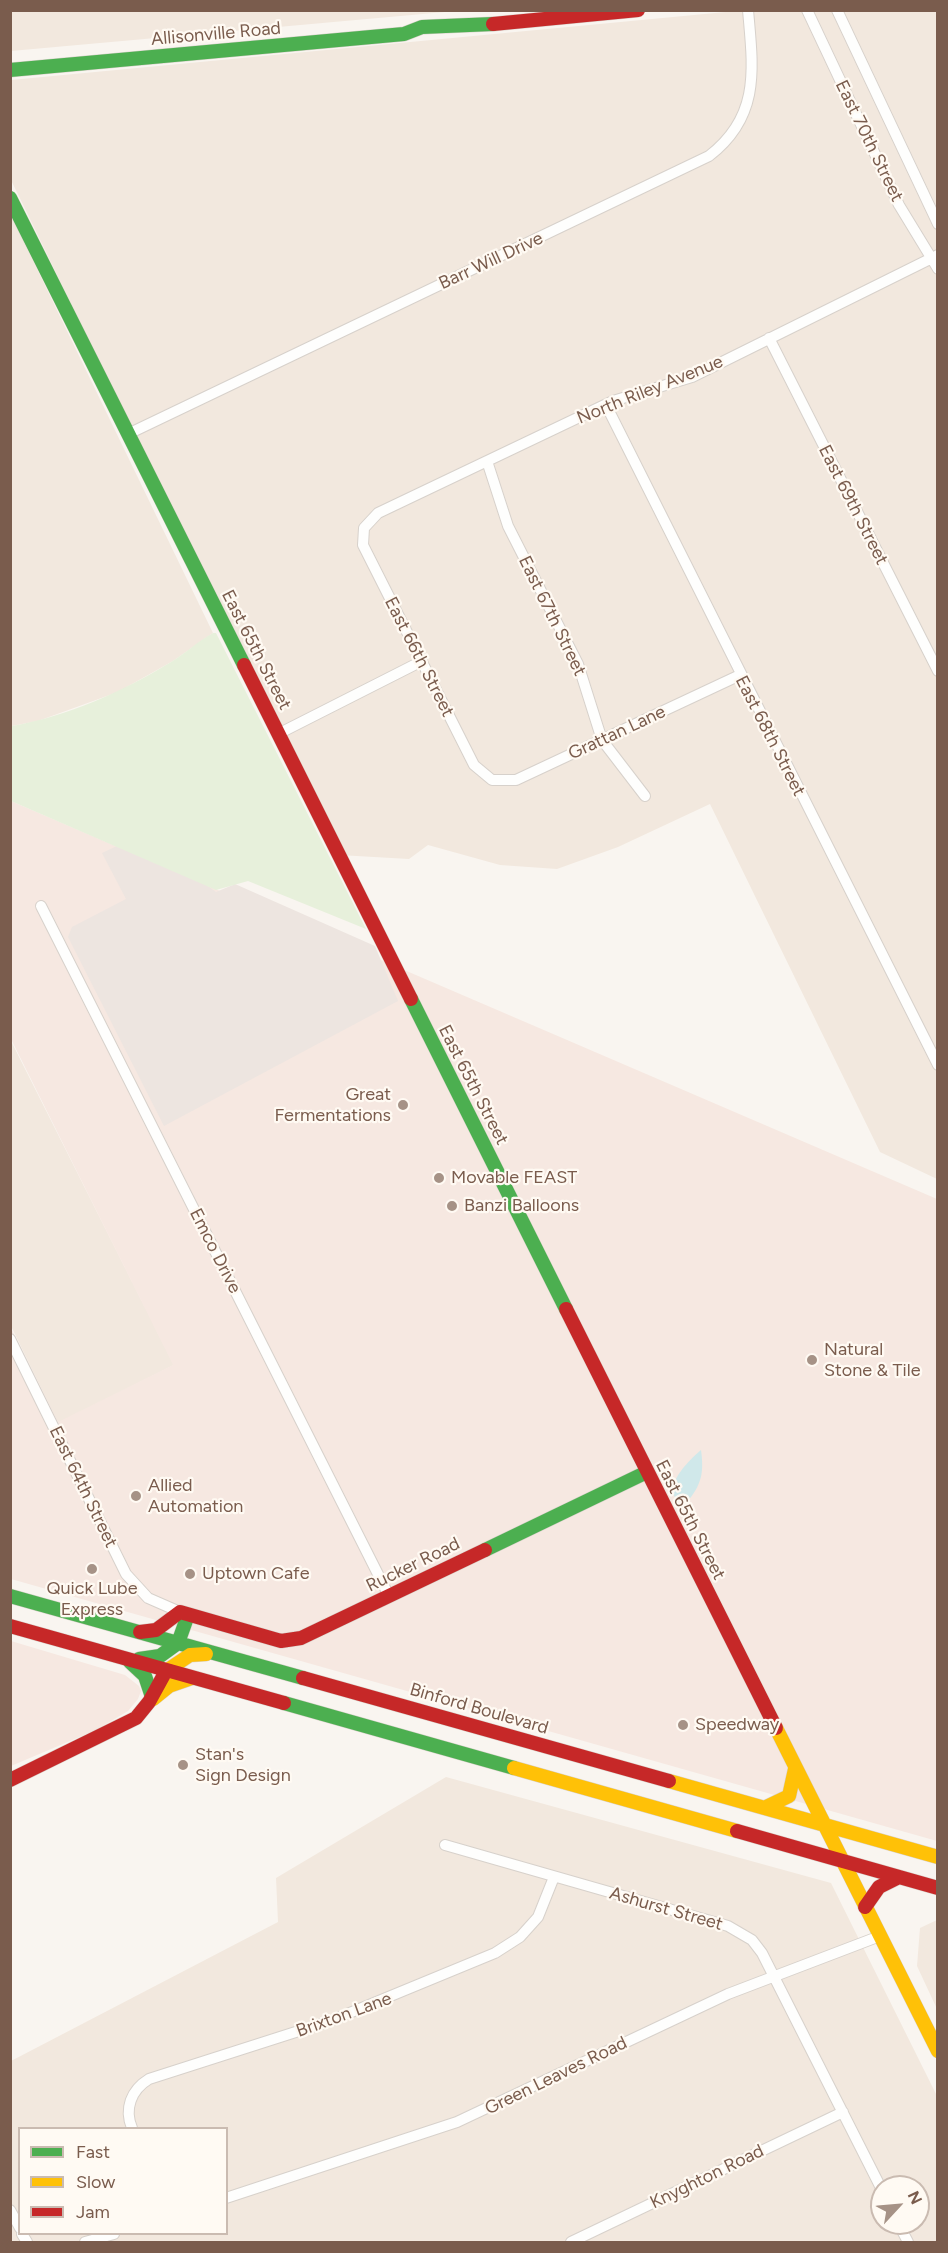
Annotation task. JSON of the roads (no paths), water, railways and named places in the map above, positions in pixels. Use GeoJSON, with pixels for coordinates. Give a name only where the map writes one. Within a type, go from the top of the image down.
{"type":"FeatureCollection","features":[{"type":"Feature","properties":{"kind":"street","name":"Allisonville Road"},"geometry":{"type":"LineString","coordinates":[[10,70],[404,34],[422,27],[524,22],[638,10]]}},
{"type":"Feature","properties":{"kind":"street","name":"Barr Will Drive"},"geometry":{"type":"LineString","coordinates":[[128,434],[709,156],[724,143],[739,123],[751,94],[753,62],[748,10]]}},
{"type":"Feature","properties":{"kind":"street","name":"East 70th Street"},"geometry":{"type":"LineString","coordinates":[[807,10],[899,205],[934,257],[938,269]]}},
{"type":"Feature","properties":{"kind":"street","name":"East 70th Street"},"geometry":{"type":"LineString","coordinates":[[837,10],[938,224]]}},
{"type":"Feature","properties":{"kind":"street","name":"East 65th Street"},"geometry":{"type":"LineString","coordinates":[[10,198],[822,1825],[938,2051]]}},
{"type":"Feature","properties":{"kind":"street","name":"North Riley Avenue"},"geometry":{"type":"LineString","coordinates":[[365,525],[378,513],[487,461],[606,405],[692,376],[934,257]]}},
{"type":"Feature","properties":{"kind":"street","name":"East 69th Street"},"geometry":{"type":"LineString","coordinates":[[769,338],[938,671]]}},
{"type":"Feature","properties":{"kind":"street","name":"East 68th Street"},"geometry":{"type":"LineString","coordinates":[[606,405],[938,1065]]}},
{"type":"Feature","properties":{"kind":"street","name":"East 67th Street"},"geometry":{"type":"LineString","coordinates":[[487,461],[508,526],[578,664],[602,740],[645,796]]}},
{"type":"Feature","properties":{"kind":"street","name":"East 66th Street"},"geometry":{"type":"LineString","coordinates":[[365,525],[363,545],[474,765],[492,780]]}},
{"type":"Feature","properties":{"kind":"street"},"geometry":{"type":"LineString","coordinates":[[278,734],[422,662]]}},
{"type":"Feature","properties":{"kind":"street","name":"Grattan Lane"},"geometry":{"type":"LineString","coordinates":[[492,780],[516,780],[740,675]]}},
{"type":"Feature","properties":{"kind":"street","name":"Emco Drive"},"geometry":{"type":"LineString","coordinates":[[41,906],[389,1596]]}},
{"type":"Feature","properties":{"kind":"street","name":"East 64th Street"},"geometry":{"type":"LineString","coordinates":[[10,1339],[126,1574],[148,1598],[184,1614]]}},
{"type":"Feature","properties":{"kind":"street","name":"Rucker Road"},"geometry":{"type":"LineString","coordinates":[[184,1614],[268,1638],[290,1641],[647,1472]]}},
{"type":"Feature","properties":{"kind":"street","name":"Binford Boulevard"},"geometry":{"type":"LineString","coordinates":[[10,1596],[938,1857]]}},
{"type":"Feature","properties":{"kind":"street"},"geometry":{"type":"LineString","coordinates":[[140,1632],[156,1630],[184,1614]]}},
{"type":"Feature","properties":{"kind":"street"},"geometry":{"type":"LineString","coordinates":[[127,1659],[154,1659],[167,1653],[178,1643],[184,1614]]}},
{"type":"Feature","properties":{"kind":"street"},"geometry":{"type":"LineString","coordinates":[[10,1626],[938,1888]]}},
{"type":"Feature","properties":{"kind":"street"},"geometry":{"type":"LineString","coordinates":[[10,1780],[129,1723],[143,1712],[166,1671],[190,1655],[213,1654]]}},
{"type":"Feature","properties":{"kind":"street"},"geometry":{"type":"LineString","coordinates":[[127,1659],[145,1676],[151,1697]]}},
{"type":"Feature","properties":{"kind":"street"},"geometry":{"type":"LineString","coordinates":[[151,1697],[169,1686],[192,1678]]}},
{"type":"Feature","properties":{"kind":"street"},"geometry":{"type":"LineString","coordinates":[[764,1808],[789,1796],[795,1769]]}},
{"type":"Feature","properties":{"kind":"street","name":"Ashurst Street"},"geometry":{"type":"LineString","coordinates":[[445,1845],[731,1927],[754,1943],[774,1976],[874,2175]]}},
{"type":"Feature","properties":{"kind":"street","name":"Brixton Lane"},"geometry":{"type":"LineString","coordinates":[[132,2127],[128,2113],[130,2101],[139,2087],[149,2079],[357,2011],[505,1947],[529,1929],[538,1917],[554,1877]]}},
{"type":"Feature","properties":{"kind":"street"},"geometry":{"type":"LineString","coordinates":[[865,1907],[879,1887],[899,1877]]}},
{"type":"Feature","properties":{"kind":"street","name":"Green Leaves Road"},"geometry":{"type":"LineString","coordinates":[[228,2197],[419,2136],[472,2116],[682,2015],[774,1976],[880,1936]]}},
{"type":"Feature","properties":{"kind":"street","name":"Knyghton Road"},"geometry":{"type":"LineString","coordinates":[[571,2242],[843,2112]]}},
{"type":"Feature","properties":{"kind":"street"},"geometry":{"type":"LineString","coordinates":[[10,2210],[18,2224]]}},
{"type":"Feature","properties":{"kind":"street"},"geometry":{"type":"LineString","coordinates":[[85,2242],[110,2235]]}},
{"type":"Feature","properties":{"kind":"water"},"geometry":{"type":"Polygon","coordinates":[[[701,1450],[701,1478],[696,1490],[686,1503],[677,1499],[673,1493],[673,1485],[689,1461],[701,1450]]]}},
{"type":"Feature","properties":{"kind":"place","name":"Great Fermentations"},"geometry":{"type":"Point","coordinates":[403,1105]}},
{"type":"Feature","properties":{"kind":"place","name":"Movable FEAST"},"geometry":{"type":"Point","coordinates":[439,1178]}},
{"type":"Feature","properties":{"kind":"place","name":"Banzi Balloons"},"geometry":{"type":"Point","coordinates":[452,1206]}},
{"type":"Feature","properties":{"kind":"place","name":"Natural Stone & Tile"},"geometry":{"type":"Point","coordinates":[812,1360]}},
{"type":"Feature","properties":{"kind":"place","name":"Allied Automation"},"geometry":{"type":"Point","coordinates":[136,1496]}},
{"type":"Feature","properties":{"kind":"place","name":"Quick Lube Express"},"geometry":{"type":"Point","coordinates":[92,1569]}},
{"type":"Feature","properties":{"kind":"place","name":"Uptown Cafe"},"geometry":{"type":"Point","coordinates":[190,1574]}},
{"type":"Feature","properties":{"kind":"place","name":"Speedway"},"geometry":{"type":"Point","coordinates":[683,1725]}},
{"type":"Feature","properties":{"kind":"place","name":"Stan's Sign Design"},"geometry":{"type":"Point","coordinates":[183,1765]}}]}
